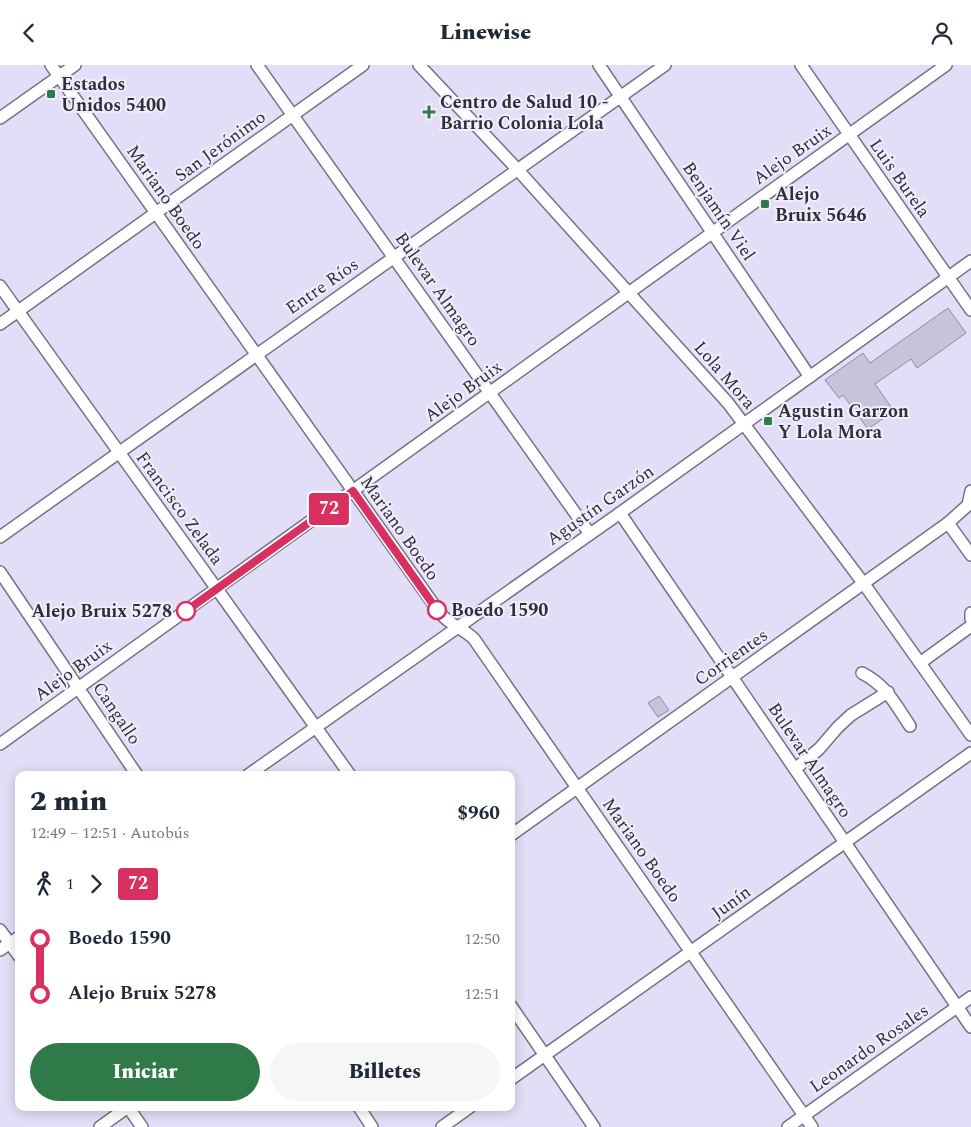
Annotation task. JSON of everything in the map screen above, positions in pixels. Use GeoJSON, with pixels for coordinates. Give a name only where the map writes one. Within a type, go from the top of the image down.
{"type":"FeatureCollection","features":[{"type":"Feature","properties":{"kind":"street","name":"Mariano Boedo"},"geometry":{"type":"LineString","coordinates":[[51,65],[439,612],[449,623],[464,630],[474,639],[692,951],[812,1127]]}},
{"type":"Feature","properties":{"kind":"street"},"geometry":{"type":"LineString","coordinates":[[0,118],[75,65]]}},
{"type":"Feature","properties":{"kind":"street","name":"Bulevar Almagro"},"geometry":{"type":"LineString","coordinates":[[257,65],[590,534]]}},
{"type":"Feature","properties":{"kind":"street","name":"San Jerónimo"},"geometry":{"type":"LineString","coordinates":[[0,324],[363,65]]}},
{"type":"Feature","properties":{"kind":"street","name":"Lola Mora"},"geometry":{"type":"LineString","coordinates":[[419,65],[518,169],[728,403],[864,583],[971,735]]}},
{"type":"Feature","properties":{"kind":"street","name":"Benjamín Viel"},"geometry":{"type":"LineString","coordinates":[[599,65],[810,377]]}},
{"type":"Feature","properties":{"kind":"street","name":"Entre Ríos"},"geometry":{"type":"LineString","coordinates":[[0,537],[665,65]]}},
{"type":"Feature","properties":{"kind":"street","name":"Luis Burela"},"geometry":{"type":"LineString","coordinates":[[801,65],[971,310]]}},
{"type":"Feature","properties":{"kind":"street","name":"Alejo Bruix"},"geometry":{"type":"LineString","coordinates":[[0,744],[946,65]]}},
{"type":"Feature","properties":{"kind":"street","name":"Agustín Garzón"},"geometry":{"type":"LineString","coordinates":[[254,771],[620,513],[971,261]]}},
{"type":"Feature","properties":{"kind":"street","name":"Francisco Zelada"},"geometry":{"type":"LineString","coordinates":[[0,286],[347,771]]}},
{"type":"Feature","properties":{"kind":"street"},"geometry":{"type":"LineString","coordinates":[[969,505],[971,491]]}},
{"type":"Feature","properties":{"kind":"street","name":"Corrientes"},"geometry":{"type":"LineString","coordinates":[[515,832],[948,523],[969,505]]}},
{"type":"Feature","properties":{"kind":"street","name":"Bulevar Almagro"},"geometry":{"type":"LineString","coordinates":[[620,513],[971,1027]]}},
{"type":"Feature","properties":{"kind":"street"},"geometry":{"type":"LineString","coordinates":[[948,523],[971,555]]}},
{"type":"Feature","properties":{"kind":"street","name":"Cangallo"},"geometry":{"type":"LineString","coordinates":[[0,572],[134,771]]}},
{"type":"Feature","properties":{"kind":"street"},"geometry":{"type":"LineString","coordinates":[[971,613],[971,619]]}},
{"type":"Feature","properties":{"kind":"street"},"geometry":{"type":"LineString","coordinates":[[920,663],[971,626]]}},
{"type":"Feature","properties":{"kind":"street"},"geometry":{"type":"LineString","coordinates":[[862,673],[874,679],[888,692],[910,726]]}},
{"type":"Feature","properties":{"kind":"street"},"geometry":{"type":"LineString","coordinates":[[795,769],[820,749],[838,727],[852,715],[888,692]]}},
{"type":"Feature","properties":{"kind":"street","name":"Junín"},"geometry":{"type":"LineString","coordinates":[[515,1076],[971,753]]}},
{"type":"Feature","properties":{"kind":"street"},"geometry":{"type":"LineString","coordinates":[[0,929],[10,943]]}},
{"type":"Feature","properties":{"kind":"street","name":"Leonardo Rosales"},"geometry":{"type":"LineString","coordinates":[[788,1127],[971,997]]}},
{"type":"Feature","properties":{"kind":"street"},"geometry":{"type":"LineString","coordinates":[[515,1012],[594,1127]]}},
{"type":"Feature","properties":{"kind":"street"},"geometry":{"type":"LineString","coordinates":[[100,1127],[122,1111]]}},
{"type":"Feature","properties":{"kind":"street"},"geometry":{"type":"LineString","coordinates":[[131,1111],[142,1127]]}},
{"type":"Feature","properties":{"kind":"street"},"geometry":{"type":"LineString","coordinates":[[362,1111],[372,1127]]}},
{"type":"Feature","properties":{"kind":"street"},"geometry":{"type":"LineString","coordinates":[[442,1127],[464,1111]]}},
{"type":"Feature","properties":{"kind":"building"},"geometry":{"type":"Polygon","coordinates":[[[948,308],[966,333],[917,368],[911,359],[875,384],[894,411],[868,429],[843,395],[839,398],[825,380],[863,353],[870,363],[948,308]]]}},
{"type":"Feature","properties":{"kind":"building"},"geometry":{"type":"Polygon","coordinates":[[[659,696],[669,710],[658,717],[648,703],[659,696]]]}},
{"type":"Feature","properties":{"kind":"bus line","name":"72"},"geometry":{"type":"LineString","coordinates":[[186,611],[353,491],[437,610]]}},
{"type":"Feature","properties":{"kind":"place","name":"Estados Unidos 5400"},"geometry":{"type":"Point","coordinates":[51,94]}},
{"type":"Feature","properties":{"kind":"place","name":"Centro de Salud 10 - Barrio Colonia Lola"},"geometry":{"type":"Point","coordinates":[429,112]}},
{"type":"Feature","properties":{"kind":"place","name":"Alejo Bruix 5646"},"geometry":{"type":"Point","coordinates":[765,204]}},
{"type":"Feature","properties":{"kind":"place","name":"Agustin Garzon Y Lola Mora"},"geometry":{"type":"Point","coordinates":[768,421]}},
{"type":"Feature","properties":{"kind":"place","name":"Boedo 1590"},"geometry":{"type":"Point","coordinates":[437,610]}},
{"type":"Feature","properties":{"kind":"place","name":"Alejo Bruix 5278"},"geometry":{"type":"Point","coordinates":[186,611]}}]}
